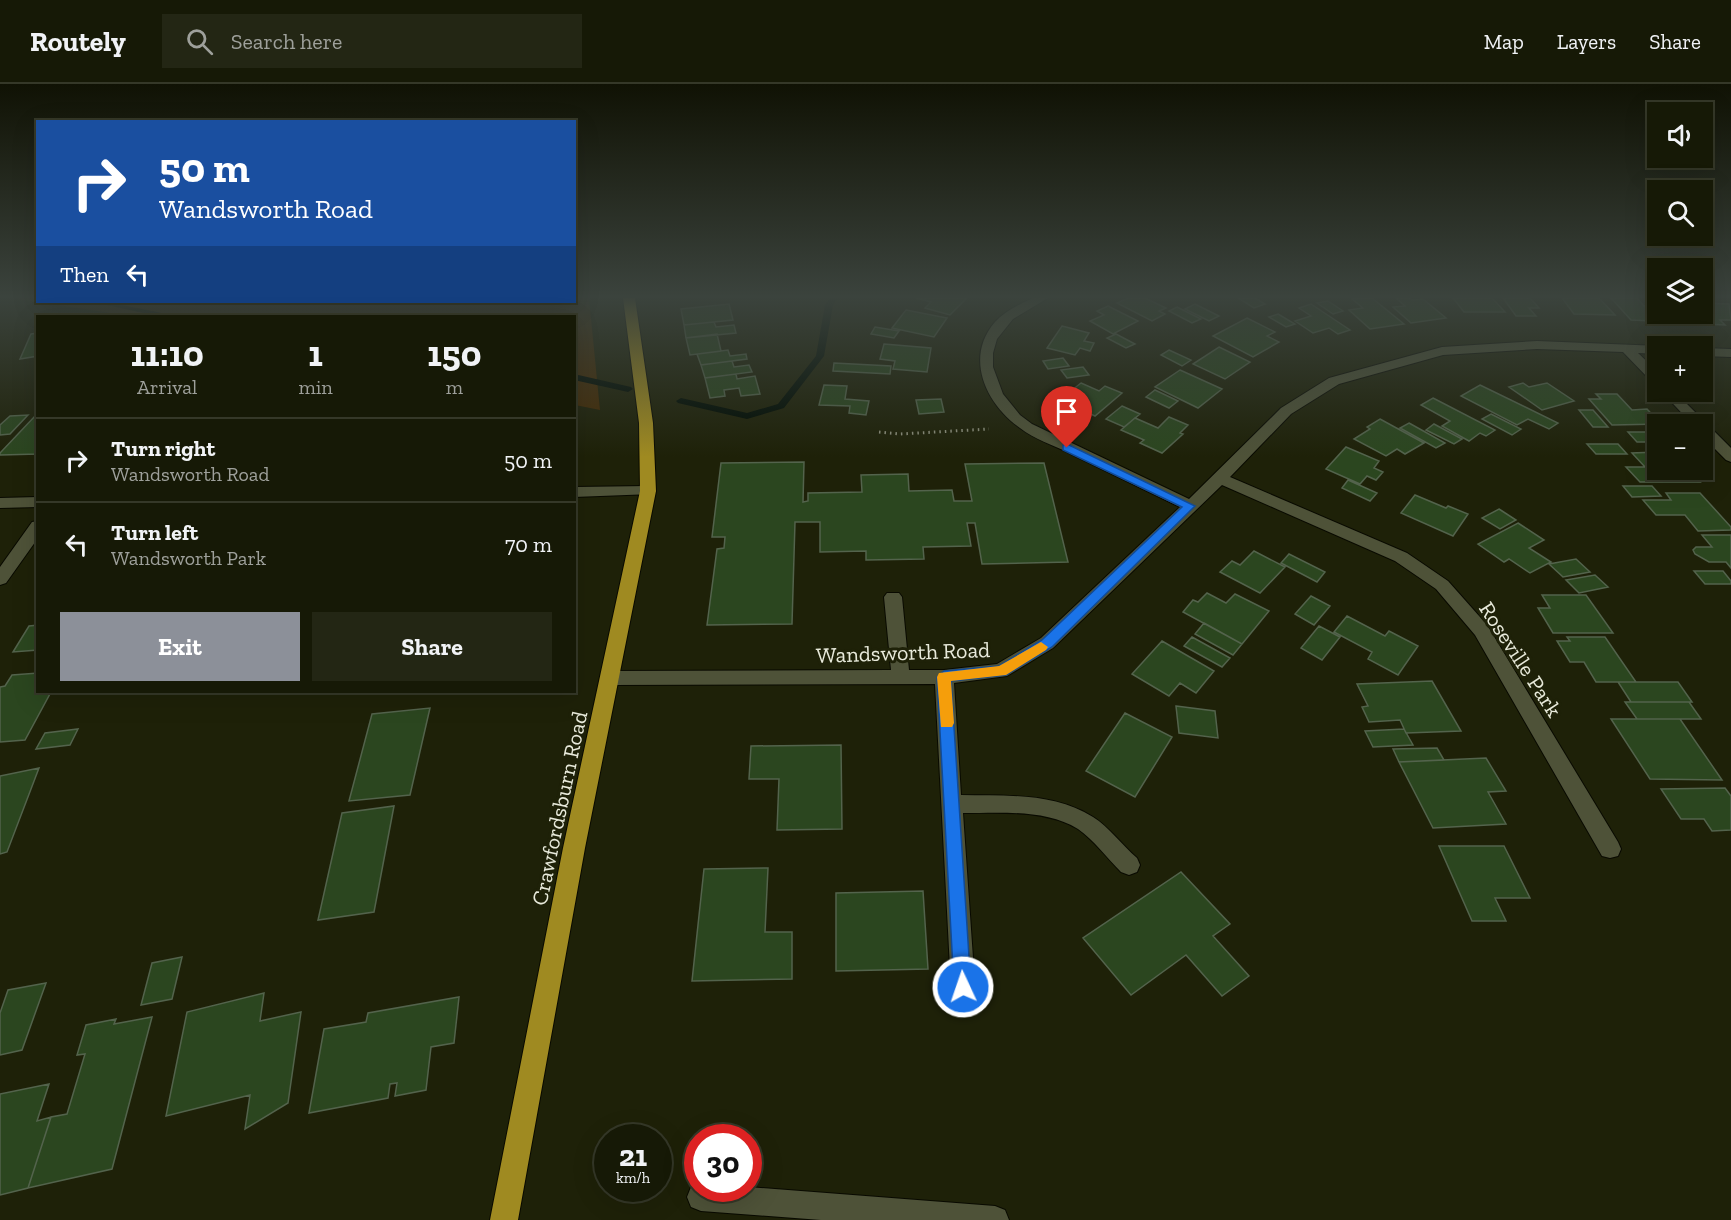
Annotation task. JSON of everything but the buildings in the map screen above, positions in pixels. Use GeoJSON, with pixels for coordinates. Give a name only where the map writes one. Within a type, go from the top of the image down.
{"type":"FeatureCollection","features":[{"type":"Feature","properties":{"kind":"main road","name":"Crawfordsburn Road"},"geometry":{"type":"LineString","coordinates":[[504,1220],[574,848],[648,491],[646,423],[636,351]]}},
{"type":"Feature","properties":{"kind":"street"},"geometry":{"type":"LineString","coordinates":[[987,351],[985,359],[989,378],[998,400],[1010,415],[1027,427],[1190,506]]}},
{"type":"Feature","properties":{"kind":"street","name":"Wandsworth Road"},"geometry":{"type":"LineString","coordinates":[[610,678],[944,677],[1001,671],[1047,644],[1220,478],[1286,411],[1334,381],[1442,351]]}},
{"type":"Feature","properties":{"kind":"street"},"geometry":{"type":"LineString","coordinates":[[1629,351],[1647,369]]}},
{"type":"Feature","properties":{"kind":"street"},"geometry":{"type":"LineString","coordinates":[[1713,352],[1731,353]]}},
{"type":"Feature","properties":{"kind":"street"},"geometry":{"type":"LineString","coordinates":[[1678,402],[1689,414]]}},
{"type":"Feature","properties":{"kind":"street"},"geometry":{"type":"LineString","coordinates":[[1713,438],[1731,457]]}},
{"type":"Feature","properties":{"kind":"street","name":"Roseville Park"},"geometry":{"type":"LineString","coordinates":[[1220,478],[1401,557],[1442,585],[1481,630],[1610,849]]}},
{"type":"Feature","properties":{"kind":"street"},"geometry":{"type":"LineString","coordinates":[[576,492],[648,491]]}},
{"type":"Feature","properties":{"kind":"street"},"geometry":{"type":"LineString","coordinates":[[0,503],[36,502]]}},
{"type":"Feature","properties":{"kind":"street"},"geometry":{"type":"LineString","coordinates":[[0,579],[36,529]]}},
{"type":"Feature","properties":{"kind":"street"},"geometry":{"type":"LineString","coordinates":[[893,597],[901,677]]}},
{"type":"Feature","properties":{"kind":"street"},"geometry":{"type":"LineString","coordinates":[[944,677],[963,987]]}},
{"type":"Feature","properties":{"kind":"street"},"geometry":{"type":"LineString","coordinates":[[951,804],[1040,808],[1062,812],[1085,823],[1129,865]]}},
{"type":"Feature","properties":{"kind":"street"},"geometry":{"type":"LineString","coordinates":[[762,1202],[995,1220]]}},
{"type":"Feature","properties":{"kind":"path"},"geometry":{"type":"LineString","coordinates":[[879,432],[900,435],[1027,427]]}},
{"type":"Feature","properties":{"kind":"shaded area"},"geometry":{"type":"Polygon","coordinates":[[[576,351],[594,351],[600,410],[576,405],[576,351]]]}},
{"type":"Feature","properties":{"kind":"waterway"},"geometry":{"type":"LineString","coordinates":[[681,401],[747,416],[781,406],[820,356],[821,351]]}},
{"type":"Feature","properties":{"kind":"waterway"},"geometry":{"type":"LineString","coordinates":[[576,377],[628,389]]}},
{"type":"Feature","properties":{"kind":"slow traffic"},"geometry":{"type":"LineString","coordinates":[[947,723],[944,677],[1001,671],[1041,647]]}},
{"type":"Feature","properties":{"kind":"route"},"geometry":{"type":"LineString","coordinates":[[963,987],[944,677],[1001,671],[1047,644],[1190,506],[1067,448]]}}]}
